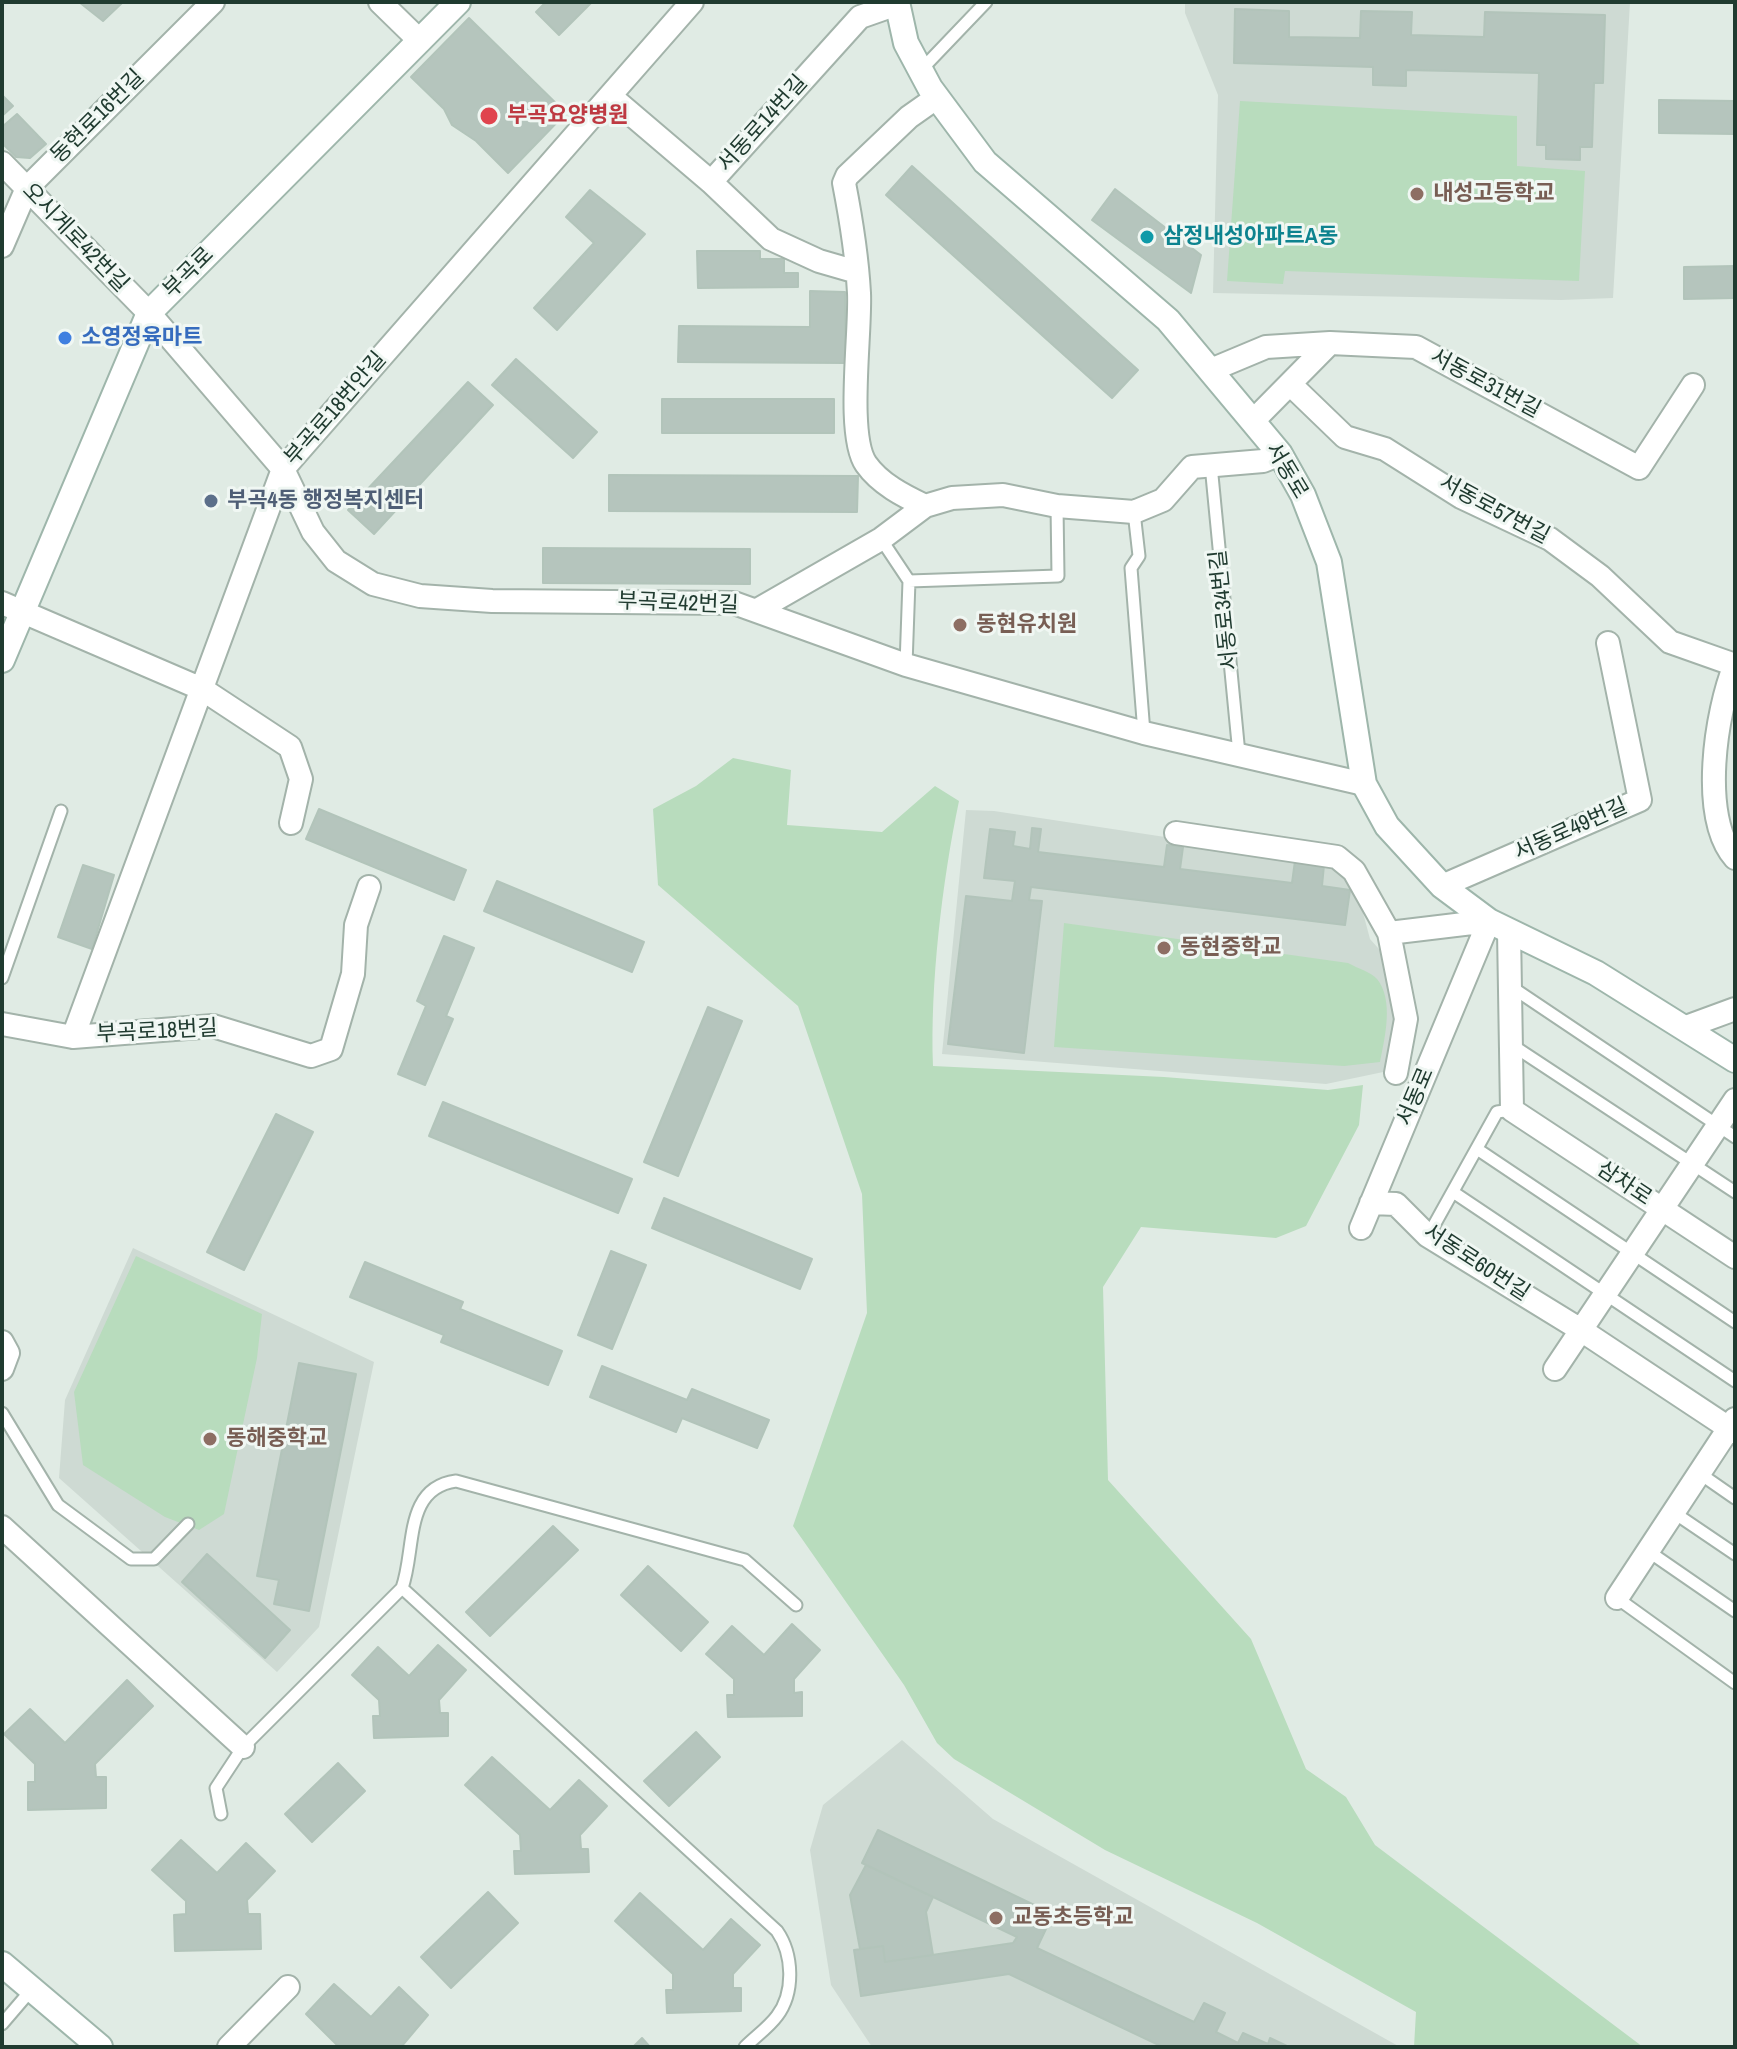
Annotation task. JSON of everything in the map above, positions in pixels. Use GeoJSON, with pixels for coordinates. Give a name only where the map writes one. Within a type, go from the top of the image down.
{"type":"FeatureCollection","features":[{"type":"Feature","properties":{"kind":"street","name":"동현로16번길"},"geometry":{"type":"LineString","coordinates":[[2,246],[27,188],[213,2]]}},
{"type":"Feature","properties":{"kind":"street"},"geometry":{"type":"LineString","coordinates":[[380,2],[420,41]]}},
{"type":"Feature","properties":{"kind":"street","name":"부곡로"},"geometry":{"type":"LineString","coordinates":[[2,660],[12,607],[149,313],[458,2]]}},
{"type":"Feature","properties":{"kind":"street","name":"부곡로18번안길"},"geometry":{"type":"LineString","coordinates":[[73,1037],[283,469],[692,2]]}},
{"type":"Feature","properties":{"kind":"street","name":"서동로"},"geometry":{"type":"LineString","coordinates":[[897,3],[906,43],[936,98],[985,162],[1168,320],[1280,454],[1303,495],[1329,562],[1364,784],[1387,826],[1442,886],[1499,926],[1596,973],[1735,1060]]}},
{"type":"Feature","properties":{"kind":"street","name":"서동로14번길"},"geometry":{"type":"LineString","coordinates":[[857,272],[819,261],[771,239],[711,182],[860,17],[897,3]]}},
{"type":"Feature","properties":{"kind":"street"},"geometry":{"type":"LineString","coordinates":[[610,96],[711,182]]}},
{"type":"Feature","properties":{"kind":"street"},"geometry":{"type":"LineString","coordinates":[[925,506],[901,495],[877,476],[864,462],[857,436],[857,272],[844,183],[847,176],[909,117],[936,98]]}},
{"type":"Feature","properties":{"kind":"street","name":"오시게로42번길"},"geometry":{"type":"LineString","coordinates":[[2,163],[149,313]]}},
{"type":"Feature","properties":{"kind":"street","name":"부곡로42번길"},"geometry":{"type":"LineString","coordinates":[[149,313],[283,469],[313,532],[336,561],[373,584],[434,597],[734,603],[759,609],[906,665],[1144,733],[1364,784]]}},
{"type":"Feature","properties":{"kind":"street"},"geometry":{"type":"LineString","coordinates":[[1211,370],[1266,347],[1330,343]]}},
{"type":"Feature","properties":{"kind":"street"},"geometry":{"type":"LineString","coordinates":[[1253,421],[1330,343]]}},
{"type":"Feature","properties":{"kind":"street","name":"서동로31번길"},"geometry":{"type":"LineString","coordinates":[[1330,343],[1416,347],[1639,468],[1693,385]]}},
{"type":"Feature","properties":{"kind":"street","name":"서동로57번길"},"geometry":{"type":"LineString","coordinates":[[1290,384],[1345,437],[1385,449],[1461,497],[1550,539],[1600,576],[1670,642],[1735,665],[1725,688],[1713,786],[1715,813],[1735,858]]}},
{"type":"Feature","properties":{"kind":"street"},"geometry":{"type":"LineString","coordinates":[[759,609],[881,539],[925,506],[952,498],[1003,495],[1057,506],[1134,512],[1163,500],[1192,467],[1263,461],[1280,454]]}},
{"type":"Feature","properties":{"kind":"street"},"geometry":{"type":"LineString","coordinates":[[12,607],[202,689],[290,747],[301,779],[291,823]]}},
{"type":"Feature","properties":{"kind":"street","name":"서동로49번길"},"geometry":{"type":"LineString","coordinates":[[1442,886],[1640,800],[1608,643]]}},
{"type":"Feature","properties":{"kind":"street"},"geometry":{"type":"LineString","coordinates":[[1176,833],[1337,857],[1354,871],[1389,933],[1406,1019],[1396,1073]]}},
{"type":"Feature","properties":{"kind":"street","name":"부곡로18번길"},"geometry":{"type":"LineString","coordinates":[[2,1024],[73,1037],[213,1026],[311,1056],[329,1052],[353,974],[356,925],[369,887]]}},
{"type":"Feature","properties":{"kind":"street"},"geometry":{"type":"LineString","coordinates":[[1389,933],[1499,926],[1509,985],[1512,1110]]}},
{"type":"Feature","properties":{"kind":"street","name":"서동로"},"geometry":{"type":"LineString","coordinates":[[1361,1228],[1499,926]]}},
{"type":"Feature","properties":{"kind":"street"},"geometry":{"type":"LineString","coordinates":[[1686,1027],[1735,1009]]}},
{"type":"Feature","properties":{"kind":"street"},"geometry":{"type":"LineString","coordinates":[[1555,1369],[1692,1164],[1726,1131],[1735,1100]]}},
{"type":"Feature","properties":{"kind":"street","name":"삼차로"},"geometry":{"type":"LineString","coordinates":[[1512,1110],[1735,1257]]}},
{"type":"Feature","properties":{"kind":"street","name":"서동로60번길"},"geometry":{"type":"LineString","coordinates":[[1371,1203],[1396,1204],[1428,1236],[1733,1427]]}},
{"type":"Feature","properties":{"kind":"street"},"geometry":{"type":"LineString","coordinates":[[2,1342],[8,1353],[2,1369]]}},
{"type":"Feature","properties":{"kind":"street"},"geometry":{"type":"LineString","coordinates":[[1617,1598],[1733,1427]]}},
{"type":"Feature","properties":{"kind":"street"},"geometry":{"type":"LineString","coordinates":[[2,1527],[243,1747]]}},
{"type":"Feature","properties":{"kind":"street"},"geometry":{"type":"LineString","coordinates":[[2,1964],[94,2045]]}},
{"type":"Feature","properties":{"kind":"street"},"geometry":{"type":"LineString","coordinates":[[229,2047],[288,1987]]}},
{"type":"Feature","properties":{"kind":"lane"},"geometry":{"type":"LineString","coordinates":[[921,70],[986,2]]}},
{"type":"Feature","properties":{"kind":"lane","name":"서동로34번길"},"geometry":{"type":"LineString","coordinates":[[1211,465],[1239,754]]}},
{"type":"Feature","properties":{"kind":"lane"},"geometry":{"type":"LineString","coordinates":[[909,581],[1058,576],[1057,506]]}},
{"type":"Feature","properties":{"kind":"lane"},"geometry":{"type":"LineString","coordinates":[[1134,512],[1139,556],[1131,568],[1144,733]]}},
{"type":"Feature","properties":{"kind":"lane"},"geometry":{"type":"LineString","coordinates":[[881,539],[909,581],[906,665]]}},
{"type":"Feature","properties":{"kind":"lane"},"geometry":{"type":"LineString","coordinates":[[2,978],[61,811]]}},
{"type":"Feature","properties":{"kind":"lane"},"geometry":{"type":"LineString","coordinates":[[1509,985],[1726,1131]]}},
{"type":"Feature","properties":{"kind":"lane"},"geometry":{"type":"LineString","coordinates":[[1510,1043],[1735,1192]]}},
{"type":"Feature","properties":{"kind":"lane"},"geometry":{"type":"LineString","coordinates":[[1428,1236],[1497,1112],[1512,1110]]}},
{"type":"Feature","properties":{"kind":"lane"},"geometry":{"type":"LineString","coordinates":[[1477,1149],[1735,1322]]}},
{"type":"Feature","properties":{"kind":"lane","name":"서동로60번길"},"geometry":{"type":"LineString","coordinates":[[1453,1192],[1735,1381]]}},
{"type":"Feature","properties":{"kind":"lane"},"geometry":{"type":"LineString","coordinates":[[2,1413],[58,1505],[131,1559],[154,1559],[188,1524]]}},
{"type":"Feature","properties":{"kind":"lane"},"geometry":{"type":"LineString","coordinates":[[1699,1473],[1735,1498]]}},
{"type":"Feature","properties":{"kind":"lane"},"geometry":{"type":"LineString","coordinates":[[221,1814],[216,1788],[243,1747],[402,1588],[417,1508],[431,1490],[456,1481],[745,1560],[796,1605]]}},
{"type":"Feature","properties":{"kind":"lane"},"geometry":{"type":"LineString","coordinates":[[1673,1512],[1735,1554]]}},
{"type":"Feature","properties":{"kind":"lane"},"geometry":{"type":"LineString","coordinates":[[1648,1551],[1735,1611]]}},
{"type":"Feature","properties":{"kind":"lane"},"geometry":{"type":"LineString","coordinates":[[402,1588],[777,1931],[788,1954],[787,1992],[777,2017],[745,2047]]}},
{"type":"Feature","properties":{"kind":"lane"},"geometry":{"type":"LineString","coordinates":[[1617,1598],[1735,1683]]}},
{"type":"Feature","properties":{"kind":"lane"},"geometry":{"type":"LineString","coordinates":[[2,2024],[32,1989]]}},
{"type":"Feature","properties":{"kind":"shaded area","name":"내성고등학교"},"geometry":{"type":"Polygon","coordinates":[[[1185,2],[1630,2],[1613,298],[1561,300],[1213,293],[1218,95],[1185,13],[1185,2]]]}},
{"type":"Feature","properties":{"kind":"shaded area","name":"동현중학교"},"geometry":{"type":"Polygon","coordinates":[[[966,810],[994,811],[1336,863],[1358,894],[1370,939],[1386,957],[1396,1025],[1388,1071],[1326,1084],[942,1054],[966,810]]]}},
{"type":"Feature","properties":{"kind":"shaded area","name":"동해중학교"},"geometry":{"type":"Polygon","coordinates":[[[133,1248],[374,1362],[319,1627],[277,1672],[59,1478],[65,1400],[133,1248]]]}},
{"type":"Feature","properties":{"kind":"shaded area","name":"교동초등학교"},"geometry":{"type":"Polygon","coordinates":[[[902,1740],[993,1819],[1400,2047],[872,2047],[831,1985],[810,1850],[823,1805],[902,1740]]]}},
{"type":"Feature","properties":{"kind":"green space"},"geometry":{"type":"Polygon","coordinates":[[[1240,101],[1517,116],[1517,166],[1585,171],[1579,281],[1285,271],[1283,284],[1227,281],[1240,101]]]}},
{"type":"Feature","properties":{"kind":"green space"},"geometry":{"type":"Polygon","coordinates":[[[733,758],[791,770],[787,825],[882,832],[935,786],[959,801],[938,934],[933,1002],[933,1066],[1164,1077],[1328,1090],[1363,1085],[1359,1125],[1306,1226],[1276,1238],[1141,1227],[1103,1287],[1108,1480],[1251,1639],[1306,1769],[1346,1797],[1375,1845],[1643,2047],[1414,2047],[1416,2012],[1257,1923],[1105,1850],[954,1759],[937,1743],[904,1685],[793,1526],[867,1313],[862,1194],[798,1006],[658,885],[653,809],[696,786],[733,758]]]}},
{"type":"Feature","properties":{"kind":"green space"},"geometry":{"type":"Polygon","coordinates":[[[1064,923],[1348,963],[1377,979],[1385,997],[1387,1019],[1380,1062],[1344,1066],[1054,1047],[1064,923]]]}},
{"type":"Feature","properties":{"kind":"green space"},"geometry":{"type":"Polygon","coordinates":[[[136,1256],[262,1314],[257,1358],[224,1514],[199,1530],[165,1517],[83,1465],[74,1392],[136,1256]]]}},
{"type":"Feature","properties":{"kind":"building"},"geometry":{"type":"Polygon","coordinates":[[[79,2],[123,2],[103,21],[79,2]]]}},
{"type":"Feature","properties":{"kind":"building"},"geometry":{"type":"Polygon","coordinates":[[[546,2],[592,2],[559,35],[536,12],[546,2]]]}},
{"type":"Feature","properties":{"kind":"building"},"geometry":{"type":"Polygon","coordinates":[[[1235,9],[1289,11],[1289,37],[1360,38],[1361,11],[1412,12],[1411,35],[1484,37],[1485,12],[1605,15],[1603,83],[1594,83],[1592,147],[1580,147],[1580,160],[1546,159],[1546,145],[1537,145],[1539,73],[1406,70],[1406,86],[1373,85],[1373,67],[1234,63],[1235,9]]]}},
{"type":"Feature","properties":{"kind":"building"},"geometry":{"type":"Polygon","coordinates":[[[469,18],[566,113],[508,173],[476,141],[452,125],[444,109],[411,77],[469,18]]]}},
{"type":"Feature","properties":{"kind":"building"},"geometry":{"type":"Polygon","coordinates":[[[2,95],[13,106],[2,116],[2,95]]]}},
{"type":"Feature","properties":{"kind":"building"},"geometry":{"type":"Polygon","coordinates":[[[1659,100],[1735,101],[1735,134],[1659,133],[1659,100]]]}},
{"type":"Feature","properties":{"kind":"building"},"geometry":{"type":"Polygon","coordinates":[[[17,114],[46,144],[30,158],[16,157],[2,143],[2,127],[17,114]]]}},
{"type":"Feature","properties":{"kind":"building"},"geometry":{"type":"Polygon","coordinates":[[[912,166],[1138,370],[1112,398],[886,195],[912,166]]]}},
{"type":"Feature","properties":{"kind":"building","name":"삼정내성아파트A동"},"geometry":{"type":"Polygon","coordinates":[[[1115,189],[1201,255],[1191,293],[1092,220],[1115,189]]]}},
{"type":"Feature","properties":{"kind":"building"},"geometry":{"type":"Polygon","coordinates":[[[590,190],[645,234],[557,330],[534,308],[594,243],[566,217],[590,190]]]}},
{"type":"Feature","properties":{"kind":"building"},"geometry":{"type":"Polygon","coordinates":[[[697,251],[760,251],[760,259],[784,259],[784,273],[798,273],[798,287],[698,288],[697,251]]]}},
{"type":"Feature","properties":{"kind":"building"},"geometry":{"type":"Polygon","coordinates":[[[1735,266],[1735,298],[1684,299],[1684,267],[1735,266]]]}},
{"type":"Feature","properties":{"kind":"building"},"geometry":{"type":"Polygon","coordinates":[[[810,291],[845,292],[845,363],[678,362],[679,326],[810,327],[810,291]]]}},
{"type":"Feature","properties":{"kind":"building"},"geometry":{"type":"Polygon","coordinates":[[[516,359],[597,432],[573,458],[492,385],[516,359]]]}},
{"type":"Feature","properties":{"kind":"building"},"geometry":{"type":"Polygon","coordinates":[[[468,382],[493,405],[374,534],[348,510],[468,382]]]}},
{"type":"Feature","properties":{"kind":"building"},"geometry":{"type":"Polygon","coordinates":[[[662,399],[834,399],[834,433],[662,433],[662,399]]]}},
{"type":"Feature","properties":{"kind":"building"},"geometry":{"type":"Polygon","coordinates":[[[609,475],[858,476],[857,512],[609,511],[609,475]]]}},
{"type":"Feature","properties":{"kind":"building"},"geometry":{"type":"Polygon","coordinates":[[[543,548],[750,549],[750,584],[543,583],[543,548]]]}},
{"type":"Feature","properties":{"kind":"building"},"geometry":{"type":"Polygon","coordinates":[[[319,809],[466,870],[454,900],[306,839],[319,809]]]}},
{"type":"Feature","properties":{"kind":"building"},"geometry":{"type":"Polygon","coordinates":[[[1032,828],[1041,829],[1038,852],[1164,867],[1167,845],[1183,847],[1180,869],[1292,883],[1295,861],[1324,865],[1322,886],[1350,890],[1345,925],[1031,887],[1029,900],[1042,901],[1024,1053],[948,1044],[966,896],[1012,901],[1015,881],[984,878],[990,829],[1015,832],[1013,846],[1030,849],[1032,828]]]}},
{"type":"Feature","properties":{"kind":"building"},"geometry":{"type":"Polygon","coordinates":[[[83,865],[114,875],[92,949],[58,937],[83,865]]]}},
{"type":"Feature","properties":{"kind":"building"},"geometry":{"type":"Polygon","coordinates":[[[497,881],[644,942],[632,972],[484,911],[497,881]]]}},
{"type":"Feature","properties":{"kind":"building"},"geometry":{"type":"Polygon","coordinates":[[[444,936],[474,948],[446,1016],[453,1019],[425,1085],[398,1074],[426,1006],[417,1001],[444,936]]]}},
{"type":"Feature","properties":{"kind":"building"},"geometry":{"type":"Polygon","coordinates":[[[708,1007],[742,1021],[678,1176],[644,1162],[708,1007]]]}},
{"type":"Feature","properties":{"kind":"building"},"geometry":{"type":"Polygon","coordinates":[[[443,1102],[632,1179],[618,1213],[429,1136],[443,1102]]]}},
{"type":"Feature","properties":{"kind":"building"},"geometry":{"type":"Polygon","coordinates":[[[276,1114],[313,1132],[244,1270],[207,1252],[276,1114]]]}},
{"type":"Feature","properties":{"kind":"building"},"geometry":{"type":"Polygon","coordinates":[[[664,1198],[812,1259],[800,1289],[652,1228],[664,1198]]]}},
{"type":"Feature","properties":{"kind":"building"},"geometry":{"type":"Polygon","coordinates":[[[611,1251],[646,1265],[612,1349],[578,1335],[611,1251]]]}},
{"type":"Feature","properties":{"kind":"building"},"geometry":{"type":"Polygon","coordinates":[[[365,1262],[463,1302],[460,1309],[562,1351],[548,1385],[441,1342],[444,1335],[350,1297],[365,1262]]]}},
{"type":"Feature","properties":{"kind":"building"},"geometry":{"type":"Polygon","coordinates":[[[299,1363],[356,1374],[309,1611],[274,1604],[279,1580],[257,1576],[299,1363]]]}},
{"type":"Feature","properties":{"kind":"building"},"geometry":{"type":"Polygon","coordinates":[[[602,1366],[687,1400],[692,1389],[769,1420],[757,1448],[682,1418],[676,1432],[590,1397],[602,1366]]]}},
{"type":"Feature","properties":{"kind":"building"},"geometry":{"type":"Polygon","coordinates":[[[553,1526],[578,1550],[490,1636],[466,1612],[553,1526]]]}},
{"type":"Feature","properties":{"kind":"building"},"geometry":{"type":"Polygon","coordinates":[[[207,1554],[290,1630],[265,1658],[182,1582],[207,1554]]]}},
{"type":"Feature","properties":{"kind":"building"},"geometry":{"type":"Polygon","coordinates":[[[648,1566],[708,1622],[681,1651],[621,1595],[648,1566]]]}},
{"type":"Feature","properties":{"kind":"building"},"geometry":{"type":"Polygon","coordinates":[[[792,1624],[820,1650],[794,1679],[794,1693],[802,1692],[802,1716],[728,1717],[727,1695],[734,1695],[734,1679],[706,1654],[732,1626],[764,1655],[792,1624]]]}},
{"type":"Feature","properties":{"kind":"building"},"geometry":{"type":"Polygon","coordinates":[[[438,1645],[466,1670],[439,1700],[440,1713],[448,1713],[448,1736],[374,1738],[373,1716],[380,1716],[379,1700],[352,1675],[378,1647],[409,1676],[438,1645]]]}},
{"type":"Feature","properties":{"kind":"building"},"geometry":{"type":"Polygon","coordinates":[[[127,1680],[153,1706],[95,1764],[96,1777],[106,1777],[106,1808],[28,1810],[28,1782],[35,1782],[35,1764],[4,1734],[30,1709],[65,1743],[127,1680]]]}},
{"type":"Feature","properties":{"kind":"building"},"geometry":{"type":"Polygon","coordinates":[[[696,1732],[720,1757],[669,1806],[644,1781],[696,1732]]]}},
{"type":"Feature","properties":{"kind":"building"},"geometry":{"type":"Polygon","coordinates":[[[492,1757],[550,1810],[579,1780],[607,1806],[580,1835],[581,1849],[588,1849],[589,1872],[515,1874],[514,1851],[521,1851],[520,1835],[465,1785],[492,1757]]]}},
{"type":"Feature","properties":{"kind":"building"},"geometry":{"type":"Polygon","coordinates":[[[338,1763],[365,1791],[312,1842],[285,1814],[338,1763]]]}},
{"type":"Feature","properties":{"kind":"building"},"geometry":{"type":"Polygon","coordinates":[[[878,1830],[1053,1914],[1037,1948],[1194,2022],[1204,2003],[1225,2013],[1216,2032],[1238,2043],[1243,2033],[1268,2044],[1270,2038],[1289,2047],[1163,2047],[1009,1974],[861,1996],[854,1950],[883,1946],[885,1962],[1013,1943],[1017,1937],[862,1863],[878,1830]]]}},
{"type":"Feature","properties":{"kind":"building"},"geometry":{"type":"Polygon","coordinates":[[[181,1840],[217,1873],[246,1843],[275,1871],[247,1900],[248,1914],[260,1914],[261,1949],[175,1951],[174,1915],[186,1914],[186,1901],[152,1870],[181,1840]]]}},
{"type":"Feature","properties":{"kind":"building"},"geometry":{"type":"Polygon","coordinates":[[[866,1865],[933,1897],[926,1912],[933,1955],[885,1962],[883,1946],[860,1949],[850,1895],[866,1865]]]}},
{"type":"Feature","properties":{"kind":"building"},"geometry":{"type":"Polygon","coordinates":[[[488,1892],[518,1923],[451,1988],[421,1957],[488,1892]]]}},
{"type":"Feature","properties":{"kind":"building"},"geometry":{"type":"Polygon","coordinates":[[[640,1893],[703,1950],[731,1919],[760,1945],[733,1974],[733,1988],[741,1988],[741,2011],[667,2013],[666,1990],[673,1990],[673,1974],[615,1921],[640,1893]]]}},
{"type":"Feature","properties":{"kind":"building"},"geometry":{"type":"Polygon","coordinates":[[[334,1984],[371,2017],[399,1987],[428,2015],[401,2047],[339,2047],[306,2014],[334,1984]]]}},
{"type":"Feature","properties":{"kind":"building"},"geometry":{"type":"Polygon","coordinates":[[[642,2038],[650,2047],[633,2047],[642,2038]]]}},
{"type":"Feature","properties":{"kind":"place","name":"부곡요양병원"},"geometry":{"type":"Point","coordinates":[489,116]}},
{"type":"Feature","properties":{"kind":"place","name":"내성고등학교"},"geometry":{"type":"Point","coordinates":[1417,194]}},
{"type":"Feature","properties":{"kind":"place","name":"삼정내성아파트A동"},"geometry":{"type":"Point","coordinates":[1147,237]}},
{"type":"Feature","properties":{"kind":"place","name":"소영정육마트"},"geometry":{"type":"Point","coordinates":[65,338]}},
{"type":"Feature","properties":{"kind":"place","name":"부곡4동 행정복지센터"},"geometry":{"type":"Point","coordinates":[211,501]}},
{"type":"Feature","properties":{"kind":"place","name":"동현유치원"},"geometry":{"type":"Point","coordinates":[960,625]}},
{"type":"Feature","properties":{"kind":"place","name":"동현중학교"},"geometry":{"type":"Point","coordinates":[1164,948]}},
{"type":"Feature","properties":{"kind":"place","name":"동해중학교"},"geometry":{"type":"Point","coordinates":[210,1439]}},
{"type":"Feature","properties":{"kind":"place","name":"교동초등학교"},"geometry":{"type":"Point","coordinates":[996,1918]}}]}
